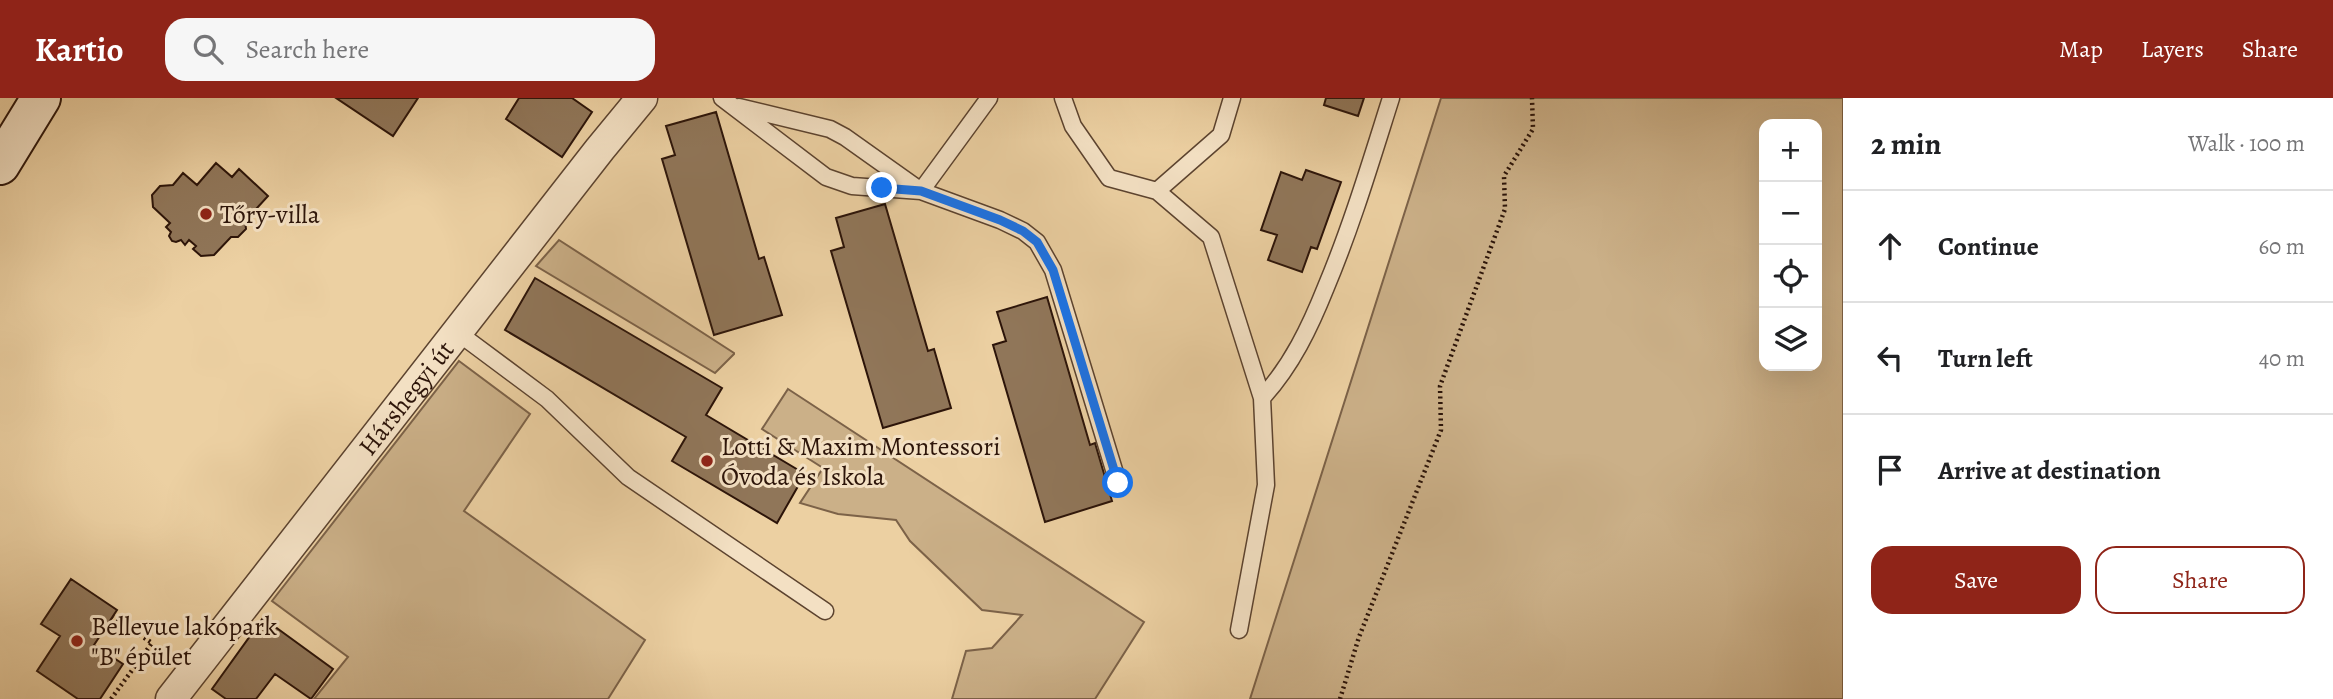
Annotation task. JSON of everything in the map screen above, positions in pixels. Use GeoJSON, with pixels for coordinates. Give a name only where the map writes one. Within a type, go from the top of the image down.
{"type":"FeatureCollection","features":[{"type":"Feature","properties":{"kind":"main road"},"geometry":{"type":"LineString","coordinates":[[0,165],[41,98]]}},
{"type":"Feature","properties":{"kind":"street","name":"Hárshegyi út"},"geometry":{"type":"LineString","coordinates":[[171,699],[642,98]]}},
{"type":"Feature","properties":{"kind":"lane"},"geometry":{"type":"LineString","coordinates":[[921,191],[989,98]]}},
{"type":"Feature","properties":{"kind":"lane"},"geometry":{"type":"LineString","coordinates":[[1063,98],[1073,126],[1109,178],[1157,191],[1210,237],[1262,398],[1266,485],[1239,630]]}},
{"type":"Feature","properties":{"kind":"lane"},"geometry":{"type":"LineString","coordinates":[[1157,191],[1221,135],[1232,98]]}},
{"type":"Feature","properties":{"kind":"lane"},"geometry":{"type":"LineString","coordinates":[[1262,398],[1280,379],[1309,327],[1345,243],[1391,98]]}},
{"type":"Feature","properties":{"kind":"lane"},"geometry":{"type":"LineString","coordinates":[[727,102],[826,177],[852,186],[921,191]]}},
{"type":"Feature","properties":{"kind":"lane"},"geometry":{"type":"LineString","coordinates":[[727,102],[830,129],[921,191],[1000,220],[1023,231],[1037,242],[1053,270],[1118,483]]}},
{"type":"Feature","properties":{"kind":"lane"},"geometry":{"type":"LineString","coordinates":[[457,332],[547,399],[628,477],[825,611]]}},
{"type":"Feature","properties":{"kind":"path"},"geometry":{"type":"LineString","coordinates":[[1340,699],[1359,637],[1441,430],[1440,386],[1505,209],[1504,176],[1533,129],[1532,98]]}},
{"type":"Feature","properties":{"kind":"path"},"geometry":{"type":"LineString","coordinates":[[111,699],[152,643],[113,617]]}},
{"type":"Feature","properties":{"kind":"shaded area"},"geometry":{"type":"Polygon","coordinates":[[[1441,98],[1843,98],[1843,699],[1250,699],[1441,98]]]}},
{"type":"Feature","properties":{"kind":"shaded area"},"geometry":{"type":"Polygon","coordinates":[[[559,240],[734,354],[715,373],[536,266],[559,240]]]}},
{"type":"Feature","properties":{"kind":"shaded area"},"geometry":{"type":"Polygon","coordinates":[[[459,361],[530,414],[464,511],[645,640],[608,699],[314,699],[348,657],[272,601],[459,361]]]}},
{"type":"Feature","properties":{"kind":"shaded area"},"geometry":{"type":"Polygon","coordinates":[[[788,389],[1144,622],[1095,699],[952,699],[966,651],[992,648],[1022,615],[982,610],[910,541],[896,520],[838,514],[800,503],[823,468],[762,429],[788,389]]]}},
{"type":"Feature","properties":{"kind":"building"},"geometry":{"type":"Polygon","coordinates":[[[336,98],[418,98],[393,136],[336,98]]]}},
{"type":"Feature","properties":{"kind":"building"},"geometry":{"type":"Polygon","coordinates":[[[519,98],[572,98],[592,112],[562,157],[506,119],[519,98]]]}},
{"type":"Feature","properties":{"kind":"building"},"geometry":{"type":"Polygon","coordinates":[[[1326,98],[1364,98],[1358,116],[1324,105],[1326,98]]]}},
{"type":"Feature","properties":{"kind":"building"},"geometry":{"type":"Polygon","coordinates":[[[716,112],[759,259],[764,257],[782,315],[714,335],[662,159],[675,155],[666,126],[716,112]]]}},
{"type":"Feature","properties":{"kind":"building","name":"Tőry-villa"},"geometry":{"type":"Polygon","coordinates":[[[216,163],[232,177],[239,169],[268,196],[245,221],[246,229],[238,237],[231,237],[214,255],[201,256],[193,249],[196,246],[189,240],[185,245],[181,240],[172,241],[169,236],[171,232],[166,227],[170,223],[153,207],[152,195],[160,186],[173,185],[183,173],[197,185],[216,163]]]}},
{"type":"Feature","properties":{"kind":"building"},"geometry":{"type":"Polygon","coordinates":[[[1306,170],[1341,182],[1317,249],[1311,247],[1302,272],[1268,260],[1277,235],[1261,230],[1281,172],[1302,180],[1306,170]]]}},
{"type":"Feature","properties":{"kind":"building"},"geometry":{"type":"Polygon","coordinates":[[[885,204],[928,351],[934,349],[951,408],[883,428],[831,251],[844,247],[836,218],[885,204]]]}},
{"type":"Feature","properties":{"kind":"building"},"geometry":{"type":"Polygon","coordinates":[[[535,278],[722,388],[706,415],[805,474],[777,523],[672,461],[686,437],[505,330],[535,278]]]}},
{"type":"Feature","properties":{"kind":"building"},"geometry":{"type":"Polygon","coordinates":[[[1047,297],[1090,445],[1095,443],[1112,501],[1045,522],[993,345],[1006,341],[997,312],[1047,297]]]}},
{"type":"Feature","properties":{"kind":"building","name":"Bellevue lakópark \"B\" épület"},"geometry":{"type":"Polygon","coordinates":[[[71,579],[117,610],[94,645],[123,664],[100,699],[78,699],[37,671],[60,636],[41,624],[71,579]]]}},
{"type":"Feature","properties":{"kind":"building"},"geometry":{"type":"Polygon","coordinates":[[[263,618],[333,669],[311,699],[275,674],[256,699],[226,699],[212,689],[263,618]]]}},
{"type":"Feature","properties":{"kind":"place","name":"Tőry-villa"},"geometry":{"type":"Point","coordinates":[206,214]}},
{"type":"Feature","properties":{"kind":"place","name":"Lotti & Maxim Montessori Óvoda és Iskola"},"geometry":{"type":"Point","coordinates":[707,461]}},
{"type":"Feature","properties":{"kind":"place","name":"Bellevue lakópark \"B\" épület"},"geometry":{"type":"Point","coordinates":[77,641]}},
{"type":"Feature","properties":{"kind":"route"},"geometry":{"type":"LineString","coordinates":[[882,188],[921,191],[1000,220],[1023,231],[1037,242],[1053,270],[1118,483]]}}]}
